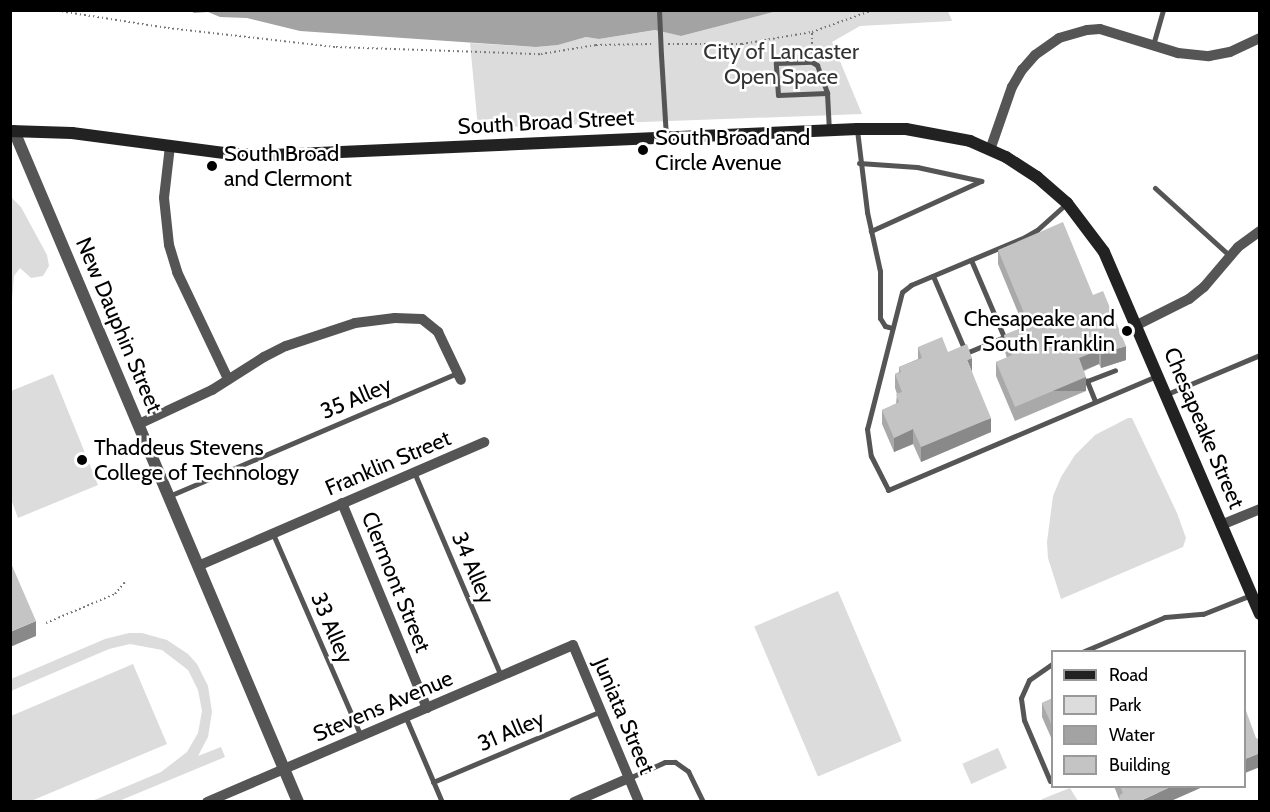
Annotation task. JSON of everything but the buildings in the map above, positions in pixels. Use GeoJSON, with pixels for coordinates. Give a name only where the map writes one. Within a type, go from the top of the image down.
{"type":"FeatureCollection","features":[{"type":"Feature","properties":{"kind":"main road","name":"South Broad Street"},"geometry":{"type":"LineString","coordinates":[[12,129],[102,135],[232,153],[296,155],[829,130],[906,129],[933,132],[990,150],[1022,166],[1067,203],[1104,252],[1137,325]]}},
{"type":"Feature","properties":{"kind":"main road","name":"Chesapeake Street"},"geometry":{"type":"LineString","coordinates":[[1137,325],[1260,614]]}},
{"type":"Feature","properties":{"kind":"street"},"geometry":{"type":"LineString","coordinates":[[990,150],[1012,87],[1022,70],[1045,47],[1074,33],[1100,29],[1178,53],[1209,56],[1230,52],[1260,38]]}},
{"type":"Feature","properties":{"kind":"street","name":"New Dauphin Street"},"geometry":{"type":"LineString","coordinates":[[12,129],[298,801]]}},
{"type":"Feature","properties":{"kind":"street"},"geometry":{"type":"LineString","coordinates":[[170,146],[164,198],[169,245],[177,272],[228,380]]}},
{"type":"Feature","properties":{"kind":"street"},"geometry":{"type":"LineString","coordinates":[[1137,325],[1189,299],[1204,286],[1230,256],[1260,231]]}},
{"type":"Feature","properties":{"kind":"street"},"geometry":{"type":"LineString","coordinates":[[139,424],[186,404],[286,346],[355,323],[411,317],[422,319],[438,332],[459,376]]}},
{"type":"Feature","properties":{"kind":"street","name":"Franklin Street"},"geometry":{"type":"LineString","coordinates":[[198,566],[484,442]]}},
{"type":"Feature","properties":{"kind":"street","name":"Clermont Street"},"geometry":{"type":"LineString","coordinates":[[342,504],[427,708]]}},
{"type":"Feature","properties":{"kind":"street"},"geometry":{"type":"LineString","coordinates":[[1221,525],[1260,509]]}},
{"type":"Feature","properties":{"kind":"street","name":"Stevens Avenue"},"geometry":{"type":"LineString","coordinates":[[207,801],[573,645]]}},
{"type":"Feature","properties":{"kind":"street","name":"Juniata Street"},"geometry":{"type":"LineString","coordinates":[[573,645],[639,801]]}},
{"type":"Feature","properties":{"kind":"street"},"geometry":{"type":"LineString","coordinates":[[574,801],[629,778]]}},
{"type":"Feature","properties":{"kind":"lane"},"geometry":{"type":"LineString","coordinates":[[659,10],[666,138]]}},
{"type":"Feature","properties":{"kind":"lane"},"geometry":{"type":"LineString","coordinates":[[1153,45],[1163,10]]}},
{"type":"Feature","properties":{"kind":"lane"},"geometry":{"type":"LineString","coordinates":[[827,93],[778,95],[776,63],[808,62],[817,65],[827,93],[829,130]]}},
{"type":"Feature","properties":{"kind":"lane"},"geometry":{"type":"LineString","coordinates":[[857,129],[859,163],[880,271],[880,318],[885,326],[892,328]]}},
{"type":"Feature","properties":{"kind":"lane"},"geometry":{"type":"LineString","coordinates":[[859,163],[917,167],[981,182],[871,231]]}},
{"type":"Feature","properties":{"kind":"lane"},"geometry":{"type":"LineString","coordinates":[[1155,188],[1230,256]]}},
{"type":"Feature","properties":{"kind":"lane"},"geometry":{"type":"LineString","coordinates":[[1067,203],[1037,230],[911,285],[902,292],[867,429],[871,456],[888,490],[1158,375]]}},
{"type":"Feature","properties":{"kind":"lane"},"geometry":{"type":"LineString","coordinates":[[933,276],[966,353],[1004,337],[971,260]]}},
{"type":"Feature","properties":{"kind":"lane"},"geometry":{"type":"LineString","coordinates":[[1166,395],[1260,355]]}},
{"type":"Feature","properties":{"kind":"lane"},"geometry":{"type":"LineString","coordinates":[[1095,401],[1088,381],[1115,370]]}},
{"type":"Feature","properties":{"kind":"lane","name":"35 Alley"},"geometry":{"type":"LineString","coordinates":[[168,496],[459,376]]}},
{"type":"Feature","properties":{"kind":"lane","name":"34 Alley"},"geometry":{"type":"LineString","coordinates":[[414,472],[501,676]]}},
{"type":"Feature","properties":{"kind":"lane","name":"33 Alley"},"geometry":{"type":"LineString","coordinates":[[273,533],[361,736]]}},
{"type":"Feature","properties":{"kind":"lane"},"geometry":{"type":"LineString","coordinates":[[1084,650],[1165,617],[1203,614],[1251,595]]}},
{"type":"Feature","properties":{"kind":"lane"},"geometry":{"type":"LineString","coordinates":[[1050,782],[1024,720],[1021,698],[1029,680],[1051,665]]}},
{"type":"Feature","properties":{"kind":"lane","name":"31 Alley"},"geometry":{"type":"LineString","coordinates":[[433,782],[601,711]]}},
{"type":"Feature","properties":{"kind":"lane"},"geometry":{"type":"LineString","coordinates":[[405,717],[442,801]]}},
{"type":"Feature","properties":{"kind":"lane"},"geometry":{"type":"LineString","coordinates":[[629,778],[665,762],[675,762],[688,771],[703,801]]}},
{"type":"Feature","properties":{"kind":"path"},"geometry":{"type":"LineString","coordinates":[[53,10],[168,28],[336,47],[541,54],[596,45],[653,44]]}},
{"type":"Feature","properties":{"kind":"path"},"geometry":{"type":"LineString","coordinates":[[664,44],[742,44],[812,32],[873,10]]}},
{"type":"Feature","properties":{"kind":"path"},"geometry":{"type":"LineString","coordinates":[[812,32],[812,54]]}},
{"type":"Feature","properties":{"kind":"path"},"geometry":{"type":"LineString","coordinates":[[45,623],[115,594],[125,582]]}},
{"type":"Feature","properties":{"kind":"green space","name":"City of Lancaster Open Space"},"geometry":{"type":"Polygon","coordinates":[[[777,11],[948,11],[952,21],[860,26],[832,42],[862,114],[478,128],[470,43],[536,47],[558,45],[586,37],[599,39],[656,30],[681,36],[777,11]]]}},
{"type":"Feature","properties":{"kind":"green space"},"geometry":{"type":"Polygon","coordinates":[[[11,197],[21,207],[47,255],[49,266],[43,276],[31,278],[20,268],[14,276],[11,312],[11,197]]]}},
{"type":"Feature","properties":{"kind":"green space"},"geometry":{"type":"Polygon","coordinates":[[[53,374],[98,485],[18,518],[11,499],[11,391],[53,374]]]}},
{"type":"Feature","properties":{"kind":"green space"},"geometry":{"type":"Polygon","coordinates":[[[1132,418],[1177,513],[1186,538],[1183,547],[1061,599],[1048,558],[1047,542],[1053,496],[1061,477],[1075,455],[1095,435],[1132,418]]]}},
{"type":"Feature","properties":{"kind":"green space"},"geometry":{"type":"Polygon","coordinates":[[[838,591],[902,741],[818,777],[754,627],[838,591]]]}},
{"type":"Feature","properties":{"kind":"green space"},"geometry":{"type":"Polygon","coordinates":[[[129,633],[142,633],[167,640],[188,654],[197,664],[208,686],[212,712],[208,737],[198,756],[221,747],[225,757],[119,801],[92,801],[161,772],[187,752],[198,733],[202,711],[198,690],[188,670],[162,650],[130,644],[109,649],[11,691],[11,679],[105,639],[129,633]]]}},
{"type":"Feature","properties":{"kind":"green space"},"geometry":{"type":"Polygon","coordinates":[[[133,664],[167,744],[31,801],[11,801],[11,716],[133,664]]]}},
{"type":"Feature","properties":{"kind":"green space"},"geometry":{"type":"Polygon","coordinates":[[[998,748],[1007,768],[971,784],[962,764],[998,748]]]}},
{"type":"Feature","properties":{"kind":"green space"},"geometry":{"type":"Polygon","coordinates":[[[1070,788],[1078,801],[1041,801],[1042,799],[1070,788]]]}},
{"type":"Feature","properties":{"kind":"water"},"geometry":{"type":"Polygon","coordinates":[[[191,11],[777,11],[681,36],[655,30],[599,39],[586,37],[558,45],[536,47],[300,31],[247,18],[220,17],[208,12],[194,13],[191,11]]]}},
{"type":"Feature","properties":{"kind":"place","name":"South Broad and Circle Avenue"},"geometry":{"type":"Point","coordinates":[643,150]}},
{"type":"Feature","properties":{"kind":"place","name":"South Broad and Clermont"},"geometry":{"type":"Point","coordinates":[212,166]}},
{"type":"Feature","properties":{"kind":"place","name":"Chesapeake and South Franklin"},"geometry":{"type":"Point","coordinates":[1127,331]}},
{"type":"Feature","properties":{"kind":"place","name":"Thaddeus Stevens College of Technology"},"geometry":{"type":"Point","coordinates":[82,460]}}]}
